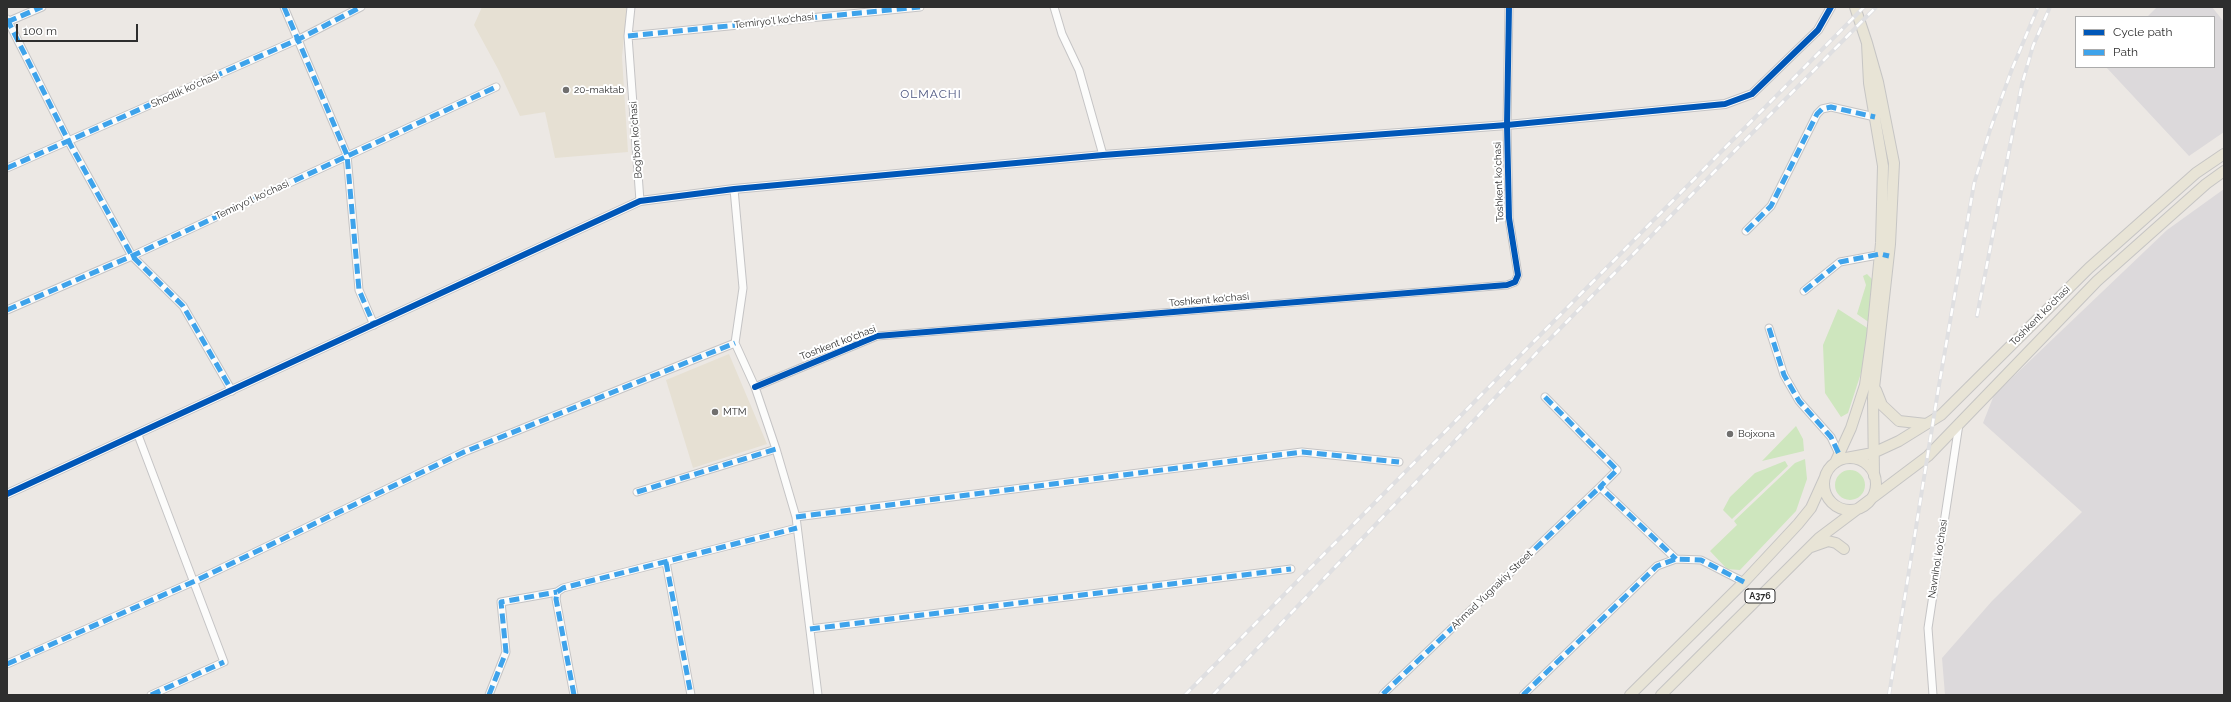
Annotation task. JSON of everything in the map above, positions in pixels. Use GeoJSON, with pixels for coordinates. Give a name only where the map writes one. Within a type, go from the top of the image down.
{"type":"FeatureCollection","features":[{"type":"Feature","properties":{"kind":"main road"},"geometry":{"type":"LineString","coordinates":[[1825,477],[1825,493],[1836,506],[1851,510],[1865,504],[1873,494],[1875,381],[1894,163],[1878,82],[1855,7]]}},
{"type":"Feature","properties":{"kind":"main road"},"geometry":{"type":"LineString","coordinates":[[1630,695],[1744,582],[1806,516],[1825,477],[1840,458],[1852,428],[1865,385],[1885,255],[1883,166],[1869,83],[1866,44]]}},
{"type":"Feature","properties":{"kind":"main road","name":"Toshkent ko'chasi"},"geometry":{"type":"LineString","coordinates":[[1840,458],[1873,453],[1941,415],[2089,268],[2196,173],[2224,154]]}},
{"type":"Feature","properties":{"kind":"main road","name":"Toshkent ko'chasi"},"geometry":{"type":"LineString","coordinates":[[1865,504],[1928,456],[2097,281],[2206,184],[2224,171]]}},
{"type":"Feature","properties":{"kind":"main road"},"geometry":{"type":"LineString","coordinates":[[1875,381],[1882,405],[1892,416],[1904,423],[1926,424]]}},
{"type":"Feature","properties":{"kind":"main road"},"geometry":{"type":"LineString","coordinates":[[1840,458],[1860,461],[1866,464],[1874,476]]}},
{"type":"Feature","properties":{"kind":"main road","name":"A376"},"geometry":{"type":"LineString","coordinates":[[1661,695],[1807,549],[1828,530],[1865,504]]}},
{"type":"Feature","properties":{"kind":"main road"},"geometry":{"type":"LineString","coordinates":[[1807,549],[1828,541],[1836,543],[1844,549]]}},
{"type":"Feature","properties":{"kind":"street"},"geometry":{"type":"LineString","coordinates":[[42,7],[7,21],[69,142],[132,256],[183,306],[232,391]]}},
{"type":"Feature","properties":{"kind":"street"},"geometry":{"type":"LineString","coordinates":[[284,7],[299,39],[347,155],[359,290],[374,325]]}},
{"type":"Feature","properties":{"kind":"street","name":"Shodlik ko'chasi"},"geometry":{"type":"LineString","coordinates":[[7,168],[69,142],[299,39],[361,7]]}},
{"type":"Feature","properties":{"kind":"street","name":"Bog'bon ko'chasi"},"geometry":{"type":"LineString","coordinates":[[631,7],[628,36],[640,201]]}},
{"type":"Feature","properties":{"kind":"street","name":"Temiryo'l ko'chasi"},"geometry":{"type":"LineString","coordinates":[[628,36],[920,7]]}},
{"type":"Feature","properties":{"kind":"street"},"geometry":{"type":"LineString","coordinates":[[1054,7],[1062,34],[1079,70],[1103,155]]}},
{"type":"Feature","properties":{"kind":"street"},"geometry":{"type":"LineString","coordinates":[[1507,124],[1509,7]]}},
{"type":"Feature","properties":{"kind":"street"},"geometry":{"type":"LineString","coordinates":[[7,494],[138,435],[640,201],[734,189],[1103,155],[1507,124],[1725,104],[1752,94],[1818,30],[1831,7]]}},
{"type":"Feature","properties":{"kind":"street","name":"Temiryo'l ko'chasi"},"geometry":{"type":"LineString","coordinates":[[7,310],[132,256],[496,86]]}},
{"type":"Feature","properties":{"kind":"street"},"geometry":{"type":"LineString","coordinates":[[1746,231],[1771,206],[1817,114],[1822,109],[1831,107],[1875,117]]}},
{"type":"Feature","properties":{"kind":"street","name":"Toshkent ko'chasi"},"geometry":{"type":"LineString","coordinates":[[755,387],[877,336],[1507,286],[1515,282],[1518,275],[1509,218],[1507,124]]}},
{"type":"Feature","properties":{"kind":"street"},"geometry":{"type":"LineString","coordinates":[[734,189],[744,288],[735,343],[755,387],[776,449],[796,517],[818,695]]}},
{"type":"Feature","properties":{"kind":"street"},"geometry":{"type":"LineString","coordinates":[[1804,291],[1840,262],[1885,255]]}},
{"type":"Feature","properties":{"kind":"street"},"geometry":{"type":"LineString","coordinates":[[1769,328],[1784,375],[1799,401],[1831,437],[1840,458]]}},
{"type":"Feature","properties":{"kind":"street"},"geometry":{"type":"LineString","coordinates":[[7,664],[195,581],[464,452],[735,343]]}},
{"type":"Feature","properties":{"kind":"street","name":"Ahmad Yugnakiy Street"},"geometry":{"type":"LineString","coordinates":[[1383,694],[1617,470],[1545,397]]}},
{"type":"Feature","properties":{"kind":"street","name":"Navnihol ko'chasi"},"geometry":{"type":"LineString","coordinates":[[1933,695],[1928,628],[1959,424]]}},
{"type":"Feature","properties":{"kind":"street"},"geometry":{"type":"LineString","coordinates":[[138,435],[195,581],[224,662],[151,695]]}},
{"type":"Feature","properties":{"kind":"street"},"geometry":{"type":"LineString","coordinates":[[637,492],[776,449]]}},
{"type":"Feature","properties":{"kind":"street"},"geometry":{"type":"LineString","coordinates":[[796,517],[1302,452],[1399,462]]}},
{"type":"Feature","properties":{"kind":"street"},"geometry":{"type":"LineString","coordinates":[[1600,487],[1676,560]]}},
{"type":"Feature","properties":{"kind":"street"},"geometry":{"type":"LineString","coordinates":[[489,695],[506,652],[501,602],[557,592],[563,588],[797,528]]}},
{"type":"Feature","properties":{"kind":"street"},"geometry":{"type":"LineString","coordinates":[[1523,695],[1657,566],[1676,560],[1701,560],[1744,582]]}},
{"type":"Feature","properties":{"kind":"street"},"geometry":{"type":"LineString","coordinates":[[666,562],[691,695]]}},
{"type":"Feature","properties":{"kind":"street"},"geometry":{"type":"LineString","coordinates":[[810,629],[1291,569]]}},
{"type":"Feature","properties":{"kind":"street"},"geometry":{"type":"LineString","coordinates":[[557,592],[556,599],[574,695]]}},
{"type":"Feature","properties":{"kind":"shaded area","name":"20-maktab"},"geometry":{"type":"Polygon","coordinates":[[[482,7],[627,7],[622,57],[628,152],[555,158],[545,112],[520,116],[498,69],[474,25],[482,7]]]}},
{"type":"Feature","properties":{"kind":"shaded area"},"geometry":{"type":"Polygon","coordinates":[[[2157,7],[2212,7],[2224,22],[2224,132],[2189,156],[2107,68],[2215,68],[2215,16],[2148,16],[2157,7]]]}},
{"type":"Feature","properties":{"kind":"shaded area"},"geometry":{"type":"Polygon","coordinates":[[[2224,189],[2224,695],[1945,695],[1942,658],[1992,601],[2082,512],[1983,423],[1994,395],[2167,230],[2224,189]]]}},
{"type":"Feature","properties":{"kind":"shaded area","name":"MTM"},"geometry":{"type":"Polygon","coordinates":[[[729,354],[767,444],[693,468],[666,380],[729,354]]]}},
{"type":"Feature","properties":{"kind":"green space"},"geometry":{"type":"Polygon","coordinates":[[[1867,274],[1873,280],[1870,323],[1857,314],[1866,285],[1863,276],[1867,274]]]}},
{"type":"Feature","properties":{"kind":"green space"},"geometry":{"type":"Polygon","coordinates":[[[1838,309],[1869,329],[1861,373],[1848,413],[1841,417],[1825,393],[1823,345],[1838,309]]]}},
{"type":"Feature","properties":{"kind":"green space"},"geometry":{"type":"Polygon","coordinates":[[[1796,426],[1803,439],[1804,451],[1762,461],[1796,426]]]}},
{"type":"Feature","properties":{"kind":"green space"},"geometry":{"type":"Polygon","coordinates":[[[1805,459],[1807,479],[1796,511],[1740,570],[1727,569],[1710,551],[1737,525],[1734,521],[1795,463],[1805,459]]]}},
{"type":"Feature","properties":{"kind":"green space"},"geometry":{"type":"Polygon","coordinates":[[[1785,461],[1788,466],[1732,519],[1723,510],[1730,497],[1755,473],[1785,461]]]}},
{"type":"Feature","properties":{"kind":"green space"},"geometry":{"type":"Polygon","coordinates":[[[1850,470],[1860,475],[1865,485],[1860,495],[1850,500],[1840,495],[1835,485],[1840,475],[1850,470]]]}},
{"type":"Feature","properties":{"kind":"railway"},"geometry":{"type":"LineString","coordinates":[[1185,695],[1864,7]]}},
{"type":"Feature","properties":{"kind":"railway"},"geometry":{"type":"LineString","coordinates":[[1213,695],[1438,459],[1544,345],[1876,7]]}},
{"type":"Feature","properties":{"kind":"railway"},"geometry":{"type":"LineString","coordinates":[[1889,695],[1938,391],[1974,184],[1990,130],[2012,69],[2038,7]]}},
{"type":"Feature","properties":{"kind":"railway"},"geometry":{"type":"LineString","coordinates":[[1977,316],[2022,84],[2033,46],[2050,7]]}},
{"type":"Feature","properties":{"kind":"marked path"},"geometry":{"type":"LineString","coordinates":[[7,22],[42,7]]}},
{"type":"Feature","properties":{"kind":"marked path"},"geometry":{"type":"LineString","coordinates":[[284,7],[347,155],[359,290],[374,325]]}},
{"type":"Feature","properties":{"kind":"marked path"},"geometry":{"type":"LineString","coordinates":[[7,168],[299,39],[361,7]]}},
{"type":"Feature","properties":{"kind":"marked path"},"geometry":{"type":"LineString","coordinates":[[628,36],[920,7]]}},
{"type":"Feature","properties":{"kind":"marked path"},"geometry":{"type":"LineString","coordinates":[[7,19],[69,142],[132,256],[183,306],[232,391]]}},
{"type":"Feature","properties":{"kind":"marked path"},"geometry":{"type":"LineString","coordinates":[[7,310],[132,256],[496,87]]}},
{"type":"Feature","properties":{"kind":"marked path"},"geometry":{"type":"LineString","coordinates":[[1746,231],[1771,206],[1817,114],[1822,109],[1831,107],[1875,117]]}},
{"type":"Feature","properties":{"kind":"marked path"},"geometry":{"type":"LineString","coordinates":[[1804,291],[1840,262],[1880,254],[1889,256]]}},
{"type":"Feature","properties":{"kind":"marked path"},"geometry":{"type":"LineString","coordinates":[[1769,328],[1784,375],[1799,401],[1831,437],[1839,454]]}},
{"type":"Feature","properties":{"kind":"marked path"},"geometry":{"type":"LineString","coordinates":[[7,664],[195,581],[464,452],[735,343]]}},
{"type":"Feature","properties":{"kind":"marked path"},"geometry":{"type":"LineString","coordinates":[[1545,397],[1617,470],[1600,487],[1676,559]]}},
{"type":"Feature","properties":{"kind":"marked path"},"geometry":{"type":"LineString","coordinates":[[637,492],[776,449]]}},
{"type":"Feature","properties":{"kind":"marked path"},"geometry":{"type":"LineString","coordinates":[[796,517],[1302,452],[1399,462]]}},
{"type":"Feature","properties":{"kind":"marked path"},"geometry":{"type":"LineString","coordinates":[[1383,694],[1600,487]]}},
{"type":"Feature","properties":{"kind":"marked path"},"geometry":{"type":"LineString","coordinates":[[574,695],[556,599],[557,592],[563,588],[797,528]]}},
{"type":"Feature","properties":{"kind":"marked path"},"geometry":{"type":"LineString","coordinates":[[1523,695],[1657,566],[1676,559],[1701,560],[1744,582]]}},
{"type":"Feature","properties":{"kind":"marked path"},"geometry":{"type":"LineString","coordinates":[[666,562],[691,695]]}},
{"type":"Feature","properties":{"kind":"marked path"},"geometry":{"type":"LineString","coordinates":[[810,629],[1291,569]]}},
{"type":"Feature","properties":{"kind":"marked path"},"geometry":{"type":"LineString","coordinates":[[489,695],[506,652],[501,602],[557,592]]}},
{"type":"Feature","properties":{"kind":"marked path"},"geometry":{"type":"LineString","coordinates":[[151,695],[224,662]]}},
{"type":"Feature","properties":{"kind":"cycle path"},"geometry":{"type":"LineString","coordinates":[[755,387],[877,336],[1507,285],[1515,282],[1518,275],[1509,218],[1507,125],[1509,7]]}},
{"type":"Feature","properties":{"kind":"cycle path"},"geometry":{"type":"LineString","coordinates":[[7,494],[640,201],[734,189],[1103,155],[1507,125],[1725,104],[1752,94],[1818,30],[1831,7]]}},
{"type":"Feature","properties":{"kind":"place","name":"20-maktab"},"geometry":{"type":"Point","coordinates":[566,90]}},
{"type":"Feature","properties":{"kind":"place","name":"MTM"},"geometry":{"type":"Point","coordinates":[715,412]}},
{"type":"Feature","properties":{"kind":"place","name":"Bojxona"},"geometry":{"type":"Point","coordinates":[1730,434]}},
{"type":"Feature","properties":{"kind":"district","name":"OLMACHI"},"geometry":{"type":"Point","coordinates":[931,94]}}]}
